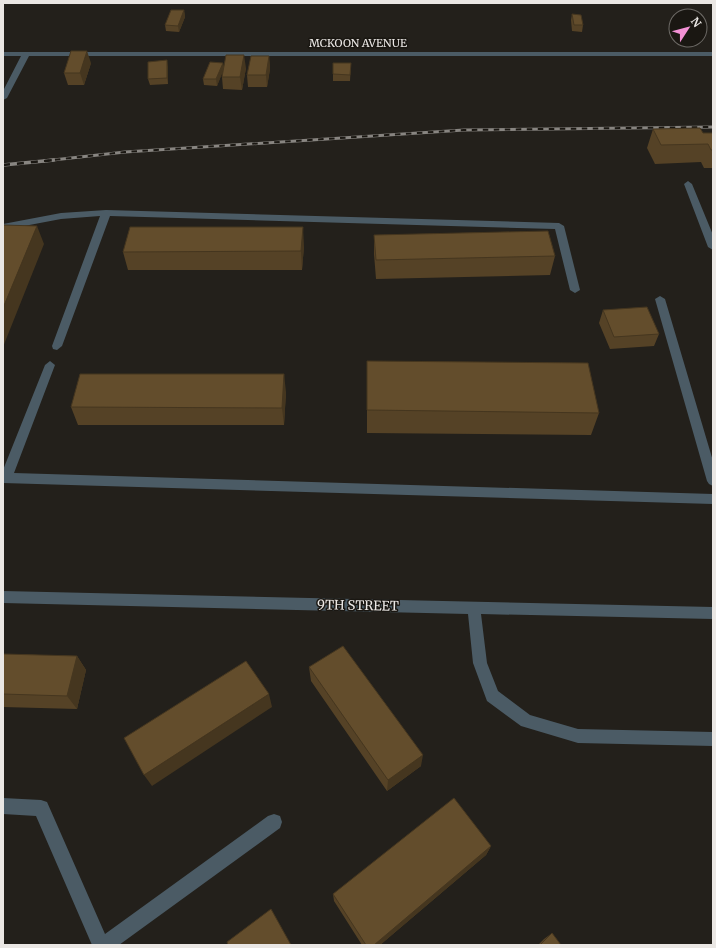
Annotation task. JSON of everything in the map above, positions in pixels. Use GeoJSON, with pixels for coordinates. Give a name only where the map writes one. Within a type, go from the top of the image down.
{"type":"FeatureCollection","features":[{"type":"Feature","properties":{"kind":"street","name":"MCKOON AVENUE"},"geometry":{"type":"LineString","coordinates":[[3,54],[713,54]]}},
{"type":"Feature","properties":{"kind":"street"},"geometry":{"type":"LineString","coordinates":[[3,98],[26,54]]}},
{"type":"Feature","properties":{"kind":"street"},"geometry":{"type":"LineString","coordinates":[[688,184],[713,248]]}},
{"type":"Feature","properties":{"kind":"street"},"geometry":{"type":"LineString","coordinates":[[57,346],[106,213]]}},
{"type":"Feature","properties":{"kind":"street"},"geometry":{"type":"LineString","coordinates":[[3,227],[61,216],[106,213],[559,226],[575,290]]}},
{"type":"Feature","properties":{"kind":"street"},"geometry":{"type":"LineString","coordinates":[[660,299],[713,481]]}},
{"type":"Feature","properties":{"kind":"street"},"geometry":{"type":"LineString","coordinates":[[50,365],[5,478],[713,499]]}},
{"type":"Feature","properties":{"kind":"street","name":"9TH STREET"},"geometry":{"type":"LineString","coordinates":[[3,597],[713,613]]}},
{"type":"Feature","properties":{"kind":"street"},"geometry":{"type":"LineString","coordinates":[[474,608],[480,663],[492,696],[526,721],[578,736],[713,739]]}},
{"type":"Feature","properties":{"kind":"street"},"geometry":{"type":"LineString","coordinates":[[3,806],[41,808],[101,945]]}},
{"type":"Feature","properties":{"kind":"street"},"geometry":{"type":"LineString","coordinates":[[105,945],[274,822]]}},
{"type":"Feature","properties":{"kind":"building"},"geometry":{"type":"Polygon","coordinates":[[[171,10],[184,10],[178,26],[165,25],[171,10]]]}},
{"type":"Feature","properties":{"kind":"building"},"geometry":{"type":"Polygon","coordinates":[[[572,14],[581,15],[583,25],[574,25],[572,14]]]}},
{"type":"Feature","properties":{"kind":"building"},"geometry":{"type":"Polygon","coordinates":[[[71,51],[87,51],[80,73],[64,73],[71,51]]]}},
{"type":"Feature","properties":{"kind":"building"},"geometry":{"type":"Polygon","coordinates":[[[226,55],[244,55],[240,77],[222,77],[226,55]]]}},
{"type":"Feature","properties":{"kind":"building"},"geometry":{"type":"Polygon","coordinates":[[[251,56],[269,56],[266,75],[247,75],[251,56]]]}},
{"type":"Feature","properties":{"kind":"building"},"geometry":{"type":"Polygon","coordinates":[[[167,60],[167,78],[148,79],[148,62],[167,60]]]}},
{"type":"Feature","properties":{"kind":"building"},"geometry":{"type":"Polygon","coordinates":[[[210,62],[223,63],[216,79],[203,79],[210,62]]]}},
{"type":"Feature","properties":{"kind":"building"},"geometry":{"type":"Polygon","coordinates":[[[333,63],[351,63],[350,75],[333,74],[333,63]]]}},
{"type":"Feature","properties":{"kind":"building"},"geometry":{"type":"Polygon","coordinates":[[[700,128],[703,133],[713,133],[713,150],[711,150],[708,144],[661,145],[653,129],[700,128]]]}},
{"type":"Feature","properties":{"kind":"building"},"geometry":{"type":"Polygon","coordinates":[[[3,225],[37,226],[3,308],[3,225]]]}},
{"type":"Feature","properties":{"kind":"building"},"geometry":{"type":"Polygon","coordinates":[[[130,227],[303,227],[301,251],[123,252],[130,227]]]}},
{"type":"Feature","properties":{"kind":"building"},"geometry":{"type":"Polygon","coordinates":[[[548,231],[555,256],[376,260],[374,235],[548,231]]]}},
{"type":"Feature","properties":{"kind":"building"},"geometry":{"type":"Polygon","coordinates":[[[647,307],[659,334],[614,337],[603,310],[647,307]]]}},
{"type":"Feature","properties":{"kind":"building"},"geometry":{"type":"Polygon","coordinates":[[[367,361],[588,363],[599,413],[367,410],[367,361]]]}},
{"type":"Feature","properties":{"kind":"building"},"geometry":{"type":"Polygon","coordinates":[[[80,374],[284,374],[282,408],[71,407],[80,374]]]}},
{"type":"Feature","properties":{"kind":"building"},"geometry":{"type":"Polygon","coordinates":[[[343,646],[423,755],[388,780],[309,667],[343,646]]]}},
{"type":"Feature","properties":{"kind":"building"},"geometry":{"type":"Polygon","coordinates":[[[3,654],[77,656],[67,696],[3,694],[3,654]]]}},
{"type":"Feature","properties":{"kind":"building"},"geometry":{"type":"Polygon","coordinates":[[[246,661],[269,694],[144,775],[124,738],[246,661]]]}},
{"type":"Feature","properties":{"kind":"building"},"geometry":{"type":"Polygon","coordinates":[[[454,798],[491,846],[374,945],[366,945],[333,894],[454,798]]]}},
{"type":"Feature","properties":{"kind":"building"},"geometry":{"type":"Polygon","coordinates":[[[271,909],[291,945],[228,945],[227,942],[271,909]]]}},
{"type":"Feature","properties":{"kind":"building"},"geometry":{"type":"Polygon","coordinates":[[[552,933],[561,945],[540,945],[552,933]]]}},
{"type":"Feature","properties":{"kind":"railway"},"geometry":{"type":"LineString","coordinates":[[46,161],[125,152],[464,130],[713,127]]}},
{"type":"Feature","properties":{"kind":"railway"},"geometry":{"type":"LineString","coordinates":[[46,161],[54,160]]}},
{"type":"Feature","properties":{"kind":"railway"},"geometry":{"type":"LineString","coordinates":[[3,165],[46,161]]}}]}
